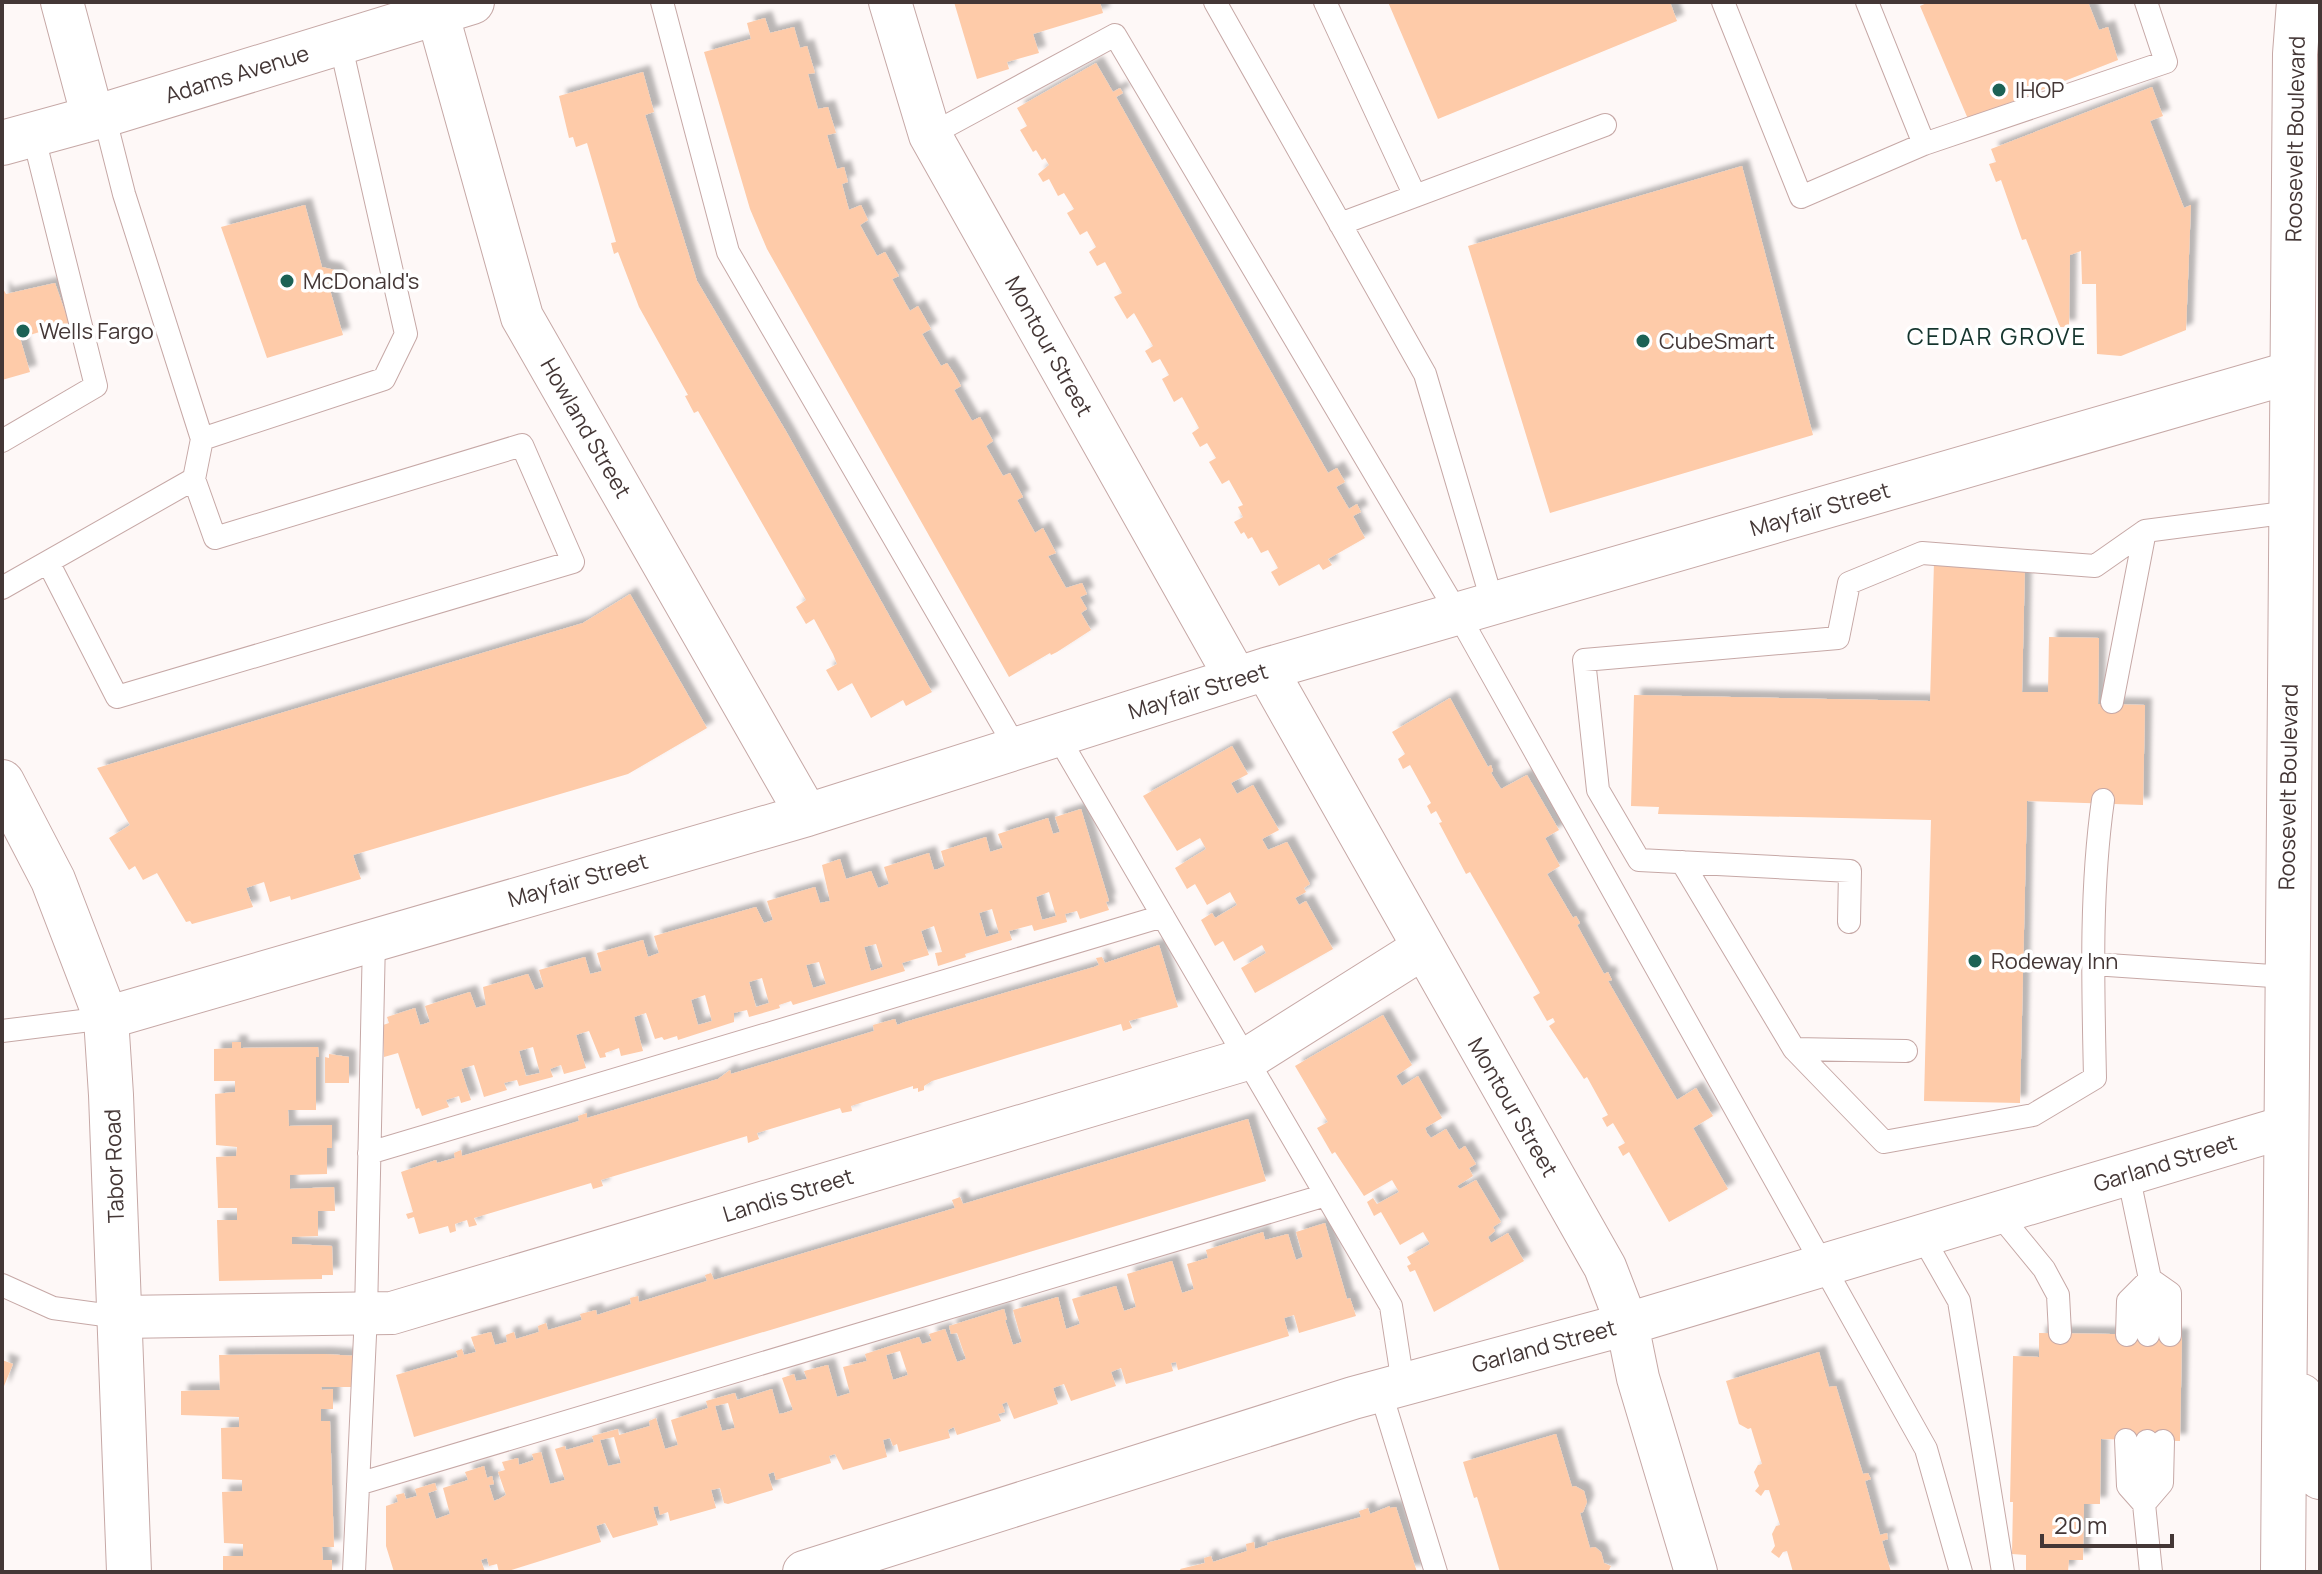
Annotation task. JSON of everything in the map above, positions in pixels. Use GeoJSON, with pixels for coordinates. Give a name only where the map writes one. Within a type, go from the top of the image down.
{"type":"FeatureCollection","features":[{"type":"Feature","properties":{"kind":"main road","name":"Roosevelt Boulevard"},"geometry":{"type":"LineString","coordinates":[[2283,1572],[2295,54],[2299,2]]}},
{"type":"Feature","properties":{"kind":"main road","name":"Adams Avenue"},"geometry":{"type":"LineString","coordinates":[[17,138],[340,42],[448,5]]}},
{"type":"Feature","properties":{"kind":"main road","name":"Tabor Road"},"geometry":{"type":"LineString","coordinates":[[2,782],[53,880],[106,1018],[129,1572]]}},
{"type":"Feature","properties":{"kind":"main road"},"geometry":{"type":"LineString","coordinates":[[2284,1323],[2320,1477]]}},
{"type":"Feature","properties":{"kind":"street"},"geometry":{"type":"LineString","coordinates":[[62,2],[99,116]]}},
{"type":"Feature","properties":{"kind":"street","name":"Montour Street"},"geometry":{"type":"LineString","coordinates":[[890,2],[930,135],[1251,674],[1423,948],[1605,1267],[1627,1324],[1638,1378],[1696,1572]]}},
{"type":"Feature","properties":{"kind":"street","name":"Howland Street"},"geometry":{"type":"LineString","coordinates":[[448,5],[522,317],[807,815]]}},
{"type":"Feature","properties":{"kind":"street","name":"Mayfair Street"},"geometry":{"type":"LineString","coordinates":[[106,1018],[807,815],[1251,674],[2293,372]]}},
{"type":"Feature","properties":{"kind":"street","name":"Landis Street"},"geometry":{"type":"LineString","coordinates":[[119,1317],[392,1313],[1247,1059],[1423,948]]}},
{"type":"Feature","properties":{"kind":"street","name":"Garland Street"},"geometry":{"type":"LineString","coordinates":[[804,1572],[1392,1387],[1627,1324],[2285,1127]]}},
{"type":"Feature","properties":{"kind":"lane"},"geometry":{"type":"LineString","coordinates":[[662,2],[728,252],[1016,748]]}},
{"type":"Feature","properties":{"kind":"lane"},"geometry":{"type":"LineString","coordinates":[[1215,2],[1425,374],[1476,609]]}},
{"type":"Feature","properties":{"kind":"lane"},"geometry":{"type":"LineString","coordinates":[[1325,2],[1415,196]]}},
{"type":"Feature","properties":{"kind":"lane"},"geometry":{"type":"LineString","coordinates":[[1723,2],[1801,197],[1924,144],[2166,62],[2146,2]]}},
{"type":"Feature","properties":{"kind":"lane"},"geometry":{"type":"LineString","coordinates":[[1867,2],[1924,144]]}},
{"type":"Feature","properties":{"kind":"lane"},"geometry":{"type":"LineString","coordinates":[[930,135],[1115,35],[1476,609],[1926,1449],[1961,1572]]}},
{"type":"Feature","properties":{"kind":"lane"},"geometry":{"type":"LineString","coordinates":[[202,439],[384,379],[406,334],[340,42]]}},
{"type":"Feature","properties":{"kind":"lane"},"geometry":{"type":"LineString","coordinates":[[48,562],[117,697],[573,562],[522,445],[215,538],[194,479],[202,439],[99,116]]}},
{"type":"Feature","properties":{"kind":"lane"},"geometry":{"type":"LineString","coordinates":[[1340,224],[1605,125]]}},
{"type":"Feature","properties":{"kind":"lane"},"geometry":{"type":"LineString","coordinates":[[2,441],[96,386],[17,138]]}},
{"type":"Feature","properties":{"kind":"lane"},"geometry":{"type":"LineString","coordinates":[[2,588],[194,479]]}},
{"type":"Feature","properties":{"kind":"lane"},"geometry":{"type":"LineString","coordinates":[[1849,922],[1850,871],[1639,860],[1598,790],[1584,660],[1838,638],[1849,583],[1922,553],[2095,566],[2145,531],[2291,512]]}},
{"type":"Feature","properties":{"kind":"lane"},"geometry":{"type":"LineString","coordinates":[[2112,702],[2145,531]]}},
{"type":"Feature","properties":{"kind":"lane"},"geometry":{"type":"LineString","coordinates":[[1057,735],[1391,1306],[1392,1387],[1436,1572]]}},
{"type":"Feature","properties":{"kind":"lane"},"geometry":{"type":"LineString","coordinates":[[1682,862],[1794,1049],[1884,1142],[2033,1115],[2095,1078],[2093,964],[2097,841],[2103,800]]}},
{"type":"Feature","properties":{"kind":"lane"},"geometry":{"type":"LineString","coordinates":[[369,1153],[1163,916]]}},
{"type":"Feature","properties":{"kind":"lane"},"geometry":{"type":"LineString","coordinates":[[354,1572],[366,1314],[374,939]]}},
{"type":"Feature","properties":{"kind":"lane"},"geometry":{"type":"LineString","coordinates":[[2093,964],[2287,977]]}},
{"type":"Feature","properties":{"kind":"lane"},"geometry":{"type":"LineString","coordinates":[[2,1031],[106,1018]]}},
{"type":"Feature","properties":{"kind":"lane"},"geometry":{"type":"LineString","coordinates":[[1794,1049],[1906,1051]]}},
{"type":"Feature","properties":{"kind":"lane"},"geometry":{"type":"LineString","coordinates":[[2128,1174],[2150,1279],[2170,1293],[2148,1335],[2128,1301],[2150,1279]]}},
{"type":"Feature","properties":{"kind":"lane"},"geometry":{"type":"LineString","coordinates":[[358,1484],[1326,1195]]}},
{"type":"Feature","properties":{"kind":"lane"},"geometry":{"type":"LineString","coordinates":[[1998,1213],[2044,1269],[2058,1295],[2060,1333]]}},
{"type":"Feature","properties":{"kind":"lane"},"geometry":{"type":"LineString","coordinates":[[1922,1236],[1959,1301],[2003,1572]]}},
{"type":"Feature","properties":{"kind":"lane"},"geometry":{"type":"LineString","coordinates":[[2,1285],[53,1308],[119,1317]]}},
{"type":"Feature","properties":{"kind":"lane"},"geometry":{"type":"LineString","coordinates":[[2144,1504],[2162,1483],[2145,1441],[2128,1486],[2144,1504],[2151,1572]]}},
{"type":"Feature","properties":{"kind":"building"},"geometry":{"type":"Polygon","coordinates":[[[954,2],[1100,2],[1103,13],[1033,34],[1039,53],[1007,62],[1009,69],[977,79],[954,2]]]}},
{"type":"Feature","properties":{"kind":"building"},"geometry":{"type":"Polygon","coordinates":[[[1388,2],[1670,2],[1677,21],[1438,119],[1388,2]]]}},
{"type":"Feature","properties":{"kind":"building","name":"IHOP"},"geometry":{"type":"Polygon","coordinates":[[[1929,2],[2088,2],[2099,30],[2108,27],[2118,60],[1968,119],[1920,6],[1929,2]]]}},
{"type":"Feature","properties":{"kind":"building"},"geometry":{"type":"Polygon","coordinates":[[[765,18],[770,33],[794,27],[800,48],[807,46],[815,73],[808,74],[818,109],[828,107],[836,133],[827,135],[837,169],[844,167],[848,182],[842,184],[849,210],[861,205],[868,220],[860,225],[877,256],[885,252],[899,276],[892,279],[910,311],[918,306],[931,329],[922,334],[941,366],[947,363],[955,375],[961,386],[954,390],[972,421],[980,417],[993,441],[986,446],[1003,476],[1010,473],[1023,497],[1017,500],[1035,533],[1043,528],[1056,553],[1048,556],[1066,588],[1082,583],[1087,594],[1080,597],[1087,609],[1081,613],[1091,630],[1009,677],[767,249],[750,209],[704,52],[751,39],[747,23],[765,18]]]}},
{"type":"Feature","properties":{"kind":"building"},"geometry":{"type":"Polygon","coordinates":[[[1096,63],[1113,92],[1120,88],[1123,93],[1116,97],[1328,473],[1337,468],[1345,482],[1336,487],[1349,509],[1357,504],[1361,512],[1353,516],[1365,538],[1328,559],[1332,565],[1323,570],[1319,564],[1279,586],[1271,572],[1278,568],[1268,550],[1261,553],[1252,537],[1248,539],[1244,532],[1241,534],[1234,522],[1243,517],[1238,507],[1243,505],[1229,480],[1222,484],[1209,462],[1216,458],[1207,443],[1200,447],[1192,433],[1199,428],[1182,397],[1174,402],[1162,379],[1169,375],[1160,359],[1152,363],[1145,351],[1153,346],[1134,313],[1127,319],[1114,297],[1122,293],[1105,262],[1097,266],[1089,252],[1096,247],[1087,231],[1080,235],[1067,213],[1074,209],[1064,193],[1058,196],[1049,179],[1043,182],[1038,174],[1049,165],[1036,150],[1033,152],[1020,130],[1027,126],[1017,108],[1096,63]]]}},
{"type":"Feature","properties":{"kind":"building"},"geometry":{"type":"Polygon","coordinates":[[[643,72],[654,112],[645,115],[697,281],[787,433],[932,692],[906,706],[903,700],[871,718],[852,683],[838,691],[826,670],[837,664],[833,654],[814,619],[806,624],[796,607],[806,600],[698,411],[694,413],[685,396],[688,395],[639,307],[618,252],[614,254],[611,243],[616,242],[587,143],[576,147],[573,137],[569,138],[559,96],[643,72]]]}},
{"type":"Feature","properties":{"kind":"building"},"geometry":{"type":"Polygon","coordinates":[[[2152,87],[2163,116],[2150,121],[2184,208],[2191,205],[2186,330],[2121,356],[2097,354],[2096,284],[2082,284],[2081,251],[2070,255],[2069,327],[2060,327],[2026,239],[2022,240],[2001,180],[1996,182],[1989,164],[1996,162],[1991,149],[2152,87]]]}},
{"type":"Feature","properties":{"kind":"building","name":"CubeSmart"},"geometry":{"type":"Polygon","coordinates":[[[1742,166],[1813,435],[1550,513],[1468,246],[1742,166]]]}},
{"type":"Feature","properties":{"kind":"building","name":"McDonald's"},"geometry":{"type":"Polygon","coordinates":[[[305,205],[322,267],[335,270],[341,279],[328,283],[343,335],[267,358],[221,227],[305,205]]]}},
{"type":"Feature","properties":{"kind":"building","name":"Wells Fargo"},"geometry":{"type":"Polygon","coordinates":[[[55,283],[69,323],[20,338],[30,372],[2,380],[2,287],[6,294],[55,283]]]}},
{"type":"Feature","properties":{"kind":"building","name":"Rodeway Inn"},"geometry":{"type":"Polygon","coordinates":[[[1934,562],[2025,564],[2022,692],[2048,692],[2049,637],[2099,638],[2098,704],[2145,705],[2143,805],[2027,801],[2020,1103],[1924,1101],[1931,820],[1658,814],[1659,807],[1631,806],[1634,695],[1930,701],[1934,562]]]}},
{"type":"Feature","properties":{"kind":"building"},"geometry":{"type":"Polygon","coordinates":[[[630,594],[707,728],[628,774],[353,855],[361,879],[291,900],[290,896],[270,902],[264,882],[246,888],[253,907],[192,924],[186,922],[157,873],[143,880],[135,866],[129,870],[109,838],[130,825],[97,768],[583,623],[630,594]]]}},
{"type":"Feature","properties":{"kind":"building"},"geometry":{"type":"Polygon","coordinates":[[[1450,698],[1488,767],[1491,765],[1491,773],[1501,789],[1527,775],[1559,830],[1545,838],[1560,866],[1547,874],[1573,918],[1576,916],[1580,923],[1577,925],[1604,974],[1608,972],[1612,980],[1608,981],[1677,1100],[1696,1088],[1713,1116],[1693,1128],[1728,1189],[1669,1222],[1629,1152],[1623,1156],[1618,1147],[1625,1143],[1613,1123],[1607,1127],[1602,1118],[1608,1115],[1587,1077],[1584,1079],[1549,1026],[1555,1022],[1553,1018],[1547,1021],[1533,997],[1540,993],[1470,872],[1466,874],[1439,823],[1442,822],[1436,811],[1431,814],[1427,806],[1431,803],[1410,765],[1403,769],[1398,759],[1405,754],[1392,732],[1450,698]]]}},
{"type":"Feature","properties":{"kind":"building"},"geometry":{"type":"Polygon","coordinates":[[[1232,746],[1248,774],[1231,783],[1237,794],[1253,785],[1279,830],[1262,839],[1268,850],[1287,842],[1310,884],[1304,888],[1306,892],[1295,898],[1299,905],[1306,901],[1333,949],[1255,993],[1241,968],[1266,953],[1262,945],[1234,961],[1223,941],[1215,946],[1201,920],[1212,913],[1215,918],[1237,905],[1230,892],[1207,905],[1195,884],[1187,889],[1175,868],[1206,849],[1200,838],[1177,851],[1143,796],[1232,746]]]}},
{"type":"Feature","properties":{"kind":"building"},"geometry":{"type":"Polygon","coordinates":[[[1081,809],[1109,901],[1106,902],[1109,910],[1080,919],[1077,911],[1065,914],[1067,922],[1034,931],[1032,925],[1009,931],[1012,940],[938,966],[935,953],[942,952],[934,926],[921,931],[929,955],[902,963],[905,971],[793,1005],[791,1001],[779,1005],[780,1008],[749,1017],[747,1010],[734,1013],[734,1022],[678,1040],[677,1036],[655,1039],[646,1013],[634,1017],[643,1051],[621,1056],[619,1048],[600,1058],[589,1031],[582,1033],[576,1035],[586,1068],[564,1074],[561,1065],[550,1069],[553,1077],[519,1086],[517,1080],[504,1083],[507,1090],[484,1097],[474,1065],[461,1069],[471,1100],[461,1103],[459,1096],[446,1100],[449,1107],[422,1116],[419,1108],[416,1109],[398,1053],[384,1057],[383,1025],[389,1023],[387,1017],[415,1008],[420,1025],[424,1024],[430,1022],[425,1006],[470,992],[476,1008],[486,1005],[483,987],[528,974],[535,990],[544,987],[539,970],[585,957],[590,974],[602,971],[597,953],[643,940],[648,957],[659,953],[654,936],[756,907],[764,923],[773,920],[767,901],[815,887],[820,903],[830,901],[822,865],[840,859],[846,879],[871,871],[878,888],[889,884],[884,867],[929,853],[934,870],[938,869],[945,866],[941,851],[986,837],[990,852],[1003,848],[998,834],[1048,818],[1053,834],[1060,832],[1055,817],[1081,809]],[[1049,892],[1036,897],[1042,920],[1056,916],[1049,892]],[[992,909],[979,913],[986,937],[999,933],[992,909]],[[876,944],[864,947],[871,971],[883,967],[876,944]],[[819,962],[806,965],[813,988],[826,984],[819,962]],[[762,978],[749,982],[756,1007],[769,1003],[762,978]],[[705,995],[691,1000],[698,1025],[712,1021],[705,995]],[[533,1047],[519,1051],[526,1076],[540,1073],[533,1047]]]}},
{"type":"Feature","properties":{"kind":"building"},"geometry":{"type":"Polygon","coordinates":[[[1159,945],[1178,1007],[1129,1021],[1132,1028],[1123,1031],[1121,1024],[932,1081],[918,1092],[918,1088],[913,1089],[913,1086],[851,1106],[852,1111],[842,1113],[840,1108],[757,1133],[759,1139],[748,1143],[747,1136],[601,1180],[603,1186],[593,1189],[591,1183],[474,1218],[477,1225],[469,1227],[467,1220],[455,1224],[456,1231],[450,1233],[448,1226],[419,1234],[414,1217],[408,1219],[406,1214],[413,1212],[401,1172],[436,1160],[437,1163],[455,1158],[454,1153],[461,1150],[462,1156],[579,1121],[578,1116],[587,1113],[587,1118],[718,1079],[730,1070],[731,1074],[874,1031],[873,1025],[895,1019],[897,1025],[1094,967],[1099,965],[1096,958],[1102,957],[1105,963],[1159,945]]]}},
{"type":"Feature","properties":{"kind":"building"},"geometry":{"type":"Polygon","coordinates":[[[1383,1015],[1412,1065],[1396,1076],[1402,1086],[1418,1076],[1442,1118],[1425,1128],[1427,1133],[1431,1138],[1446,1129],[1459,1150],[1465,1146],[1476,1164],[1469,1168],[1473,1176],[1457,1186],[1460,1189],[1476,1180],[1501,1222],[1493,1227],[1495,1231],[1488,1237],[1491,1243],[1508,1233],[1524,1261],[1434,1312],[1415,1270],[1410,1272],[1407,1266],[1411,1264],[1407,1257],[1430,1244],[1423,1232],[1400,1245],[1381,1212],[1374,1216],[1367,1202],[1373,1198],[1377,1204],[1399,1192],[1392,1180],[1364,1196],[1335,1152],[1332,1154],[1317,1128],[1328,1122],[1295,1066],[1383,1015]]]}},
{"type":"Feature","properties":{"kind":"building"},"geometry":{"type":"Polygon","coordinates":[[[232,1042],[241,1042],[241,1048],[318,1047],[316,1110],[288,1110],[289,1126],[332,1125],[332,1148],[327,1148],[327,1174],[290,1175],[290,1189],[334,1187],[335,1211],[318,1211],[318,1236],[292,1237],[292,1244],[332,1246],[333,1275],[322,1275],[322,1279],[219,1281],[217,1220],[237,1220],[237,1208],[218,1208],[216,1157],[236,1156],[237,1147],[216,1145],[215,1094],[235,1092],[235,1081],[214,1081],[214,1049],[232,1048],[232,1042]]]}},
{"type":"Feature","properties":{"kind":"building"},"geometry":{"type":"Polygon","coordinates":[[[329,1054],[349,1057],[349,1083],[325,1083],[325,1057],[329,1058],[329,1054]]]}},
{"type":"Feature","properties":{"kind":"building"},"geometry":{"type":"Polygon","coordinates":[[[1248,1119],[1266,1181],[414,1437],[396,1375],[458,1357],[456,1351],[462,1349],[464,1355],[476,1352],[471,1337],[491,1332],[495,1345],[507,1342],[506,1335],[514,1332],[516,1339],[539,1332],[538,1326],[546,1323],[548,1330],[582,1320],[580,1314],[596,1310],[597,1315],[631,1304],[630,1298],[638,1296],[639,1302],[707,1281],[705,1275],[711,1273],[714,1280],[955,1208],[952,1200],[960,1197],[963,1204],[1248,1119]]]}},
{"type":"Feature","properties":{"kind":"building"},"geometry":{"type":"Polygon","coordinates":[[[1325,1223],[1347,1299],[1350,1298],[1356,1316],[1299,1333],[1294,1315],[1284,1318],[1289,1336],[1178,1370],[1176,1362],[1171,1363],[1173,1371],[1126,1384],[1121,1368],[1111,1372],[1116,1386],[1071,1401],[1064,1384],[1053,1388],[1058,1404],[1014,1419],[1007,1402],[1002,1404],[1005,1412],[998,1414],[1001,1421],[957,1435],[954,1427],[948,1430],[950,1438],[899,1452],[897,1444],[893,1446],[890,1438],[883,1440],[887,1457],[843,1470],[835,1454],[829,1456],[831,1463],[776,1480],[774,1472],[768,1474],[773,1490],[728,1504],[724,1503],[720,1488],[711,1490],[716,1508],[670,1521],[668,1512],[660,1515],[658,1506],[653,1507],[658,1525],[613,1538],[605,1523],[596,1526],[601,1542],[505,1572],[499,1572],[497,1564],[489,1566],[487,1558],[481,1560],[485,1572],[394,1572],[386,1546],[386,1506],[398,1502],[396,1495],[404,1493],[406,1499],[417,1496],[415,1489],[435,1483],[437,1490],[428,1493],[436,1519],[450,1514],[443,1488],[468,1480],[465,1472],[484,1466],[487,1478],[492,1476],[494,1484],[489,1485],[494,1501],[506,1495],[498,1472],[505,1470],[502,1462],[518,1458],[519,1465],[534,1460],[532,1454],[541,1452],[550,1484],[565,1480],[555,1449],[565,1446],[566,1450],[594,1442],[592,1436],[618,1429],[619,1435],[650,1426],[649,1421],[656,1418],[665,1449],[678,1445],[671,1420],[708,1408],[706,1401],[735,1393],[737,1400],[772,1389],[779,1414],[784,1413],[793,1410],[782,1378],[794,1374],[796,1381],[807,1379],[804,1371],[828,1365],[837,1397],[850,1393],[843,1367],[867,1361],[865,1354],[919,1337],[922,1344],[932,1341],[929,1334],[945,1329],[957,1362],[966,1359],[957,1333],[951,1334],[949,1326],[1004,1309],[1013,1345],[1022,1342],[1013,1310],[1058,1297],[1066,1329],[1080,1324],[1072,1299],[1116,1286],[1124,1311],[1136,1307],[1127,1274],[1172,1261],[1182,1293],[1194,1289],[1187,1264],[1208,1258],[1206,1250],[1263,1232],[1265,1240],[1288,1234],[1296,1260],[1303,1257],[1296,1232],[1325,1223]],[[900,1351],[886,1355],[893,1380],[908,1375],[900,1351]],[[728,1403],[715,1406],[722,1431],[735,1428],[728,1403]],[[614,1437],[600,1440],[608,1466],[621,1463],[614,1437]]]}},
{"type":"Feature","properties":{"kind":"building"},"geometry":{"type":"Polygon","coordinates":[[[2039,1333],[2182,1335],[2180,1441],[2101,1439],[2100,1504],[2084,1504],[2083,1560],[2069,1560],[2068,1572],[2026,1572],[2026,1555],[2012,1554],[2013,1356],[2039,1357],[2039,1333]]]}},
{"type":"Feature","properties":{"kind":"building"},"geometry":{"type":"Polygon","coordinates":[[[1819,1352],[1829,1387],[1836,1386],[1863,1474],[1868,1473],[1871,1479],[1865,1481],[1880,1535],[1887,1533],[1888,1539],[1882,1541],[1891,1572],[1793,1572],[1787,1551],[1779,1558],[1771,1552],[1775,1546],[1772,1534],[1780,1525],[1769,1490],[1761,1496],[1755,1491],[1759,1486],[1754,1472],[1762,1464],[1751,1428],[1739,1424],[1726,1381],[1819,1352]]]}},
{"type":"Feature","properties":{"kind":"building"},"geometry":{"type":"Polygon","coordinates":[[[219,1355],[356,1356],[357,1387],[321,1387],[322,1390],[333,1389],[333,1409],[321,1409],[321,1421],[330,1421],[334,1547],[322,1547],[323,1560],[332,1560],[332,1572],[223,1572],[223,1556],[243,1556],[243,1544],[224,1543],[222,1492],[242,1491],[242,1480],[222,1479],[221,1428],[239,1427],[239,1417],[181,1415],[181,1391],[220,1390],[219,1355]]]}},
{"type":"Feature","properties":{"kind":"building"},"geometry":{"type":"Polygon","coordinates":[[[2,1360],[13,1364],[2,1391],[2,1360]]]}},
{"type":"Feature","properties":{"kind":"building"},"geometry":{"type":"Polygon","coordinates":[[[1556,1434],[1572,1487],[1584,1491],[1587,1502],[1580,1513],[1590,1548],[1595,1547],[1601,1552],[1604,1563],[1611,1566],[1608,1572],[1500,1572],[1463,1462],[1556,1434]]]}},
{"type":"Feature","properties":{"kind":"building"},"geometry":{"type":"Polygon","coordinates":[[[1390,1506],[1396,1507],[1417,1572],[1182,1572],[1180,1569],[1205,1563],[1204,1558],[1211,1556],[1213,1562],[1247,1551],[1246,1544],[1254,1542],[1255,1549],[1361,1517],[1359,1511],[1368,1508],[1370,1514],[1390,1506]]]}},
{"type":"Feature","properties":{"kind":"place","name":"IHOP"},"geometry":{"type":"Point","coordinates":[1999,90]}},
{"type":"Feature","properties":{"kind":"place","name":"McDonald's"},"geometry":{"type":"Point","coordinates":[287,281]}},
{"type":"Feature","properties":{"kind":"place","name":"Wells Fargo"},"geometry":{"type":"Point","coordinates":[23,331]}},
{"type":"Feature","properties":{"kind":"place","name":"CubeSmart"},"geometry":{"type":"Point","coordinates":[1643,341]}},
{"type":"Feature","properties":{"kind":"place","name":"Rodeway Inn"},"geometry":{"type":"Point","coordinates":[1975,961]}},
{"type":"Feature","properties":{"kind":"district","name":"CEDAR GROVE"},"geometry":{"type":"Point","coordinates":[1997,337]}}]}
